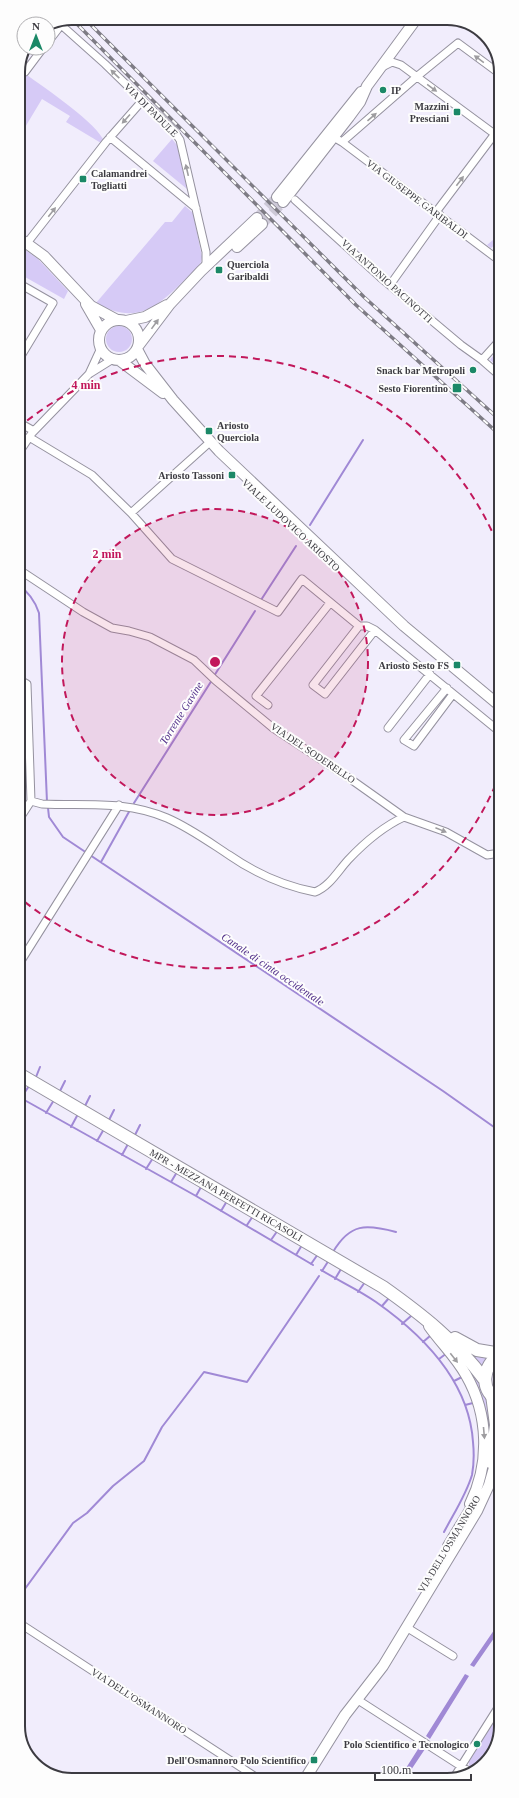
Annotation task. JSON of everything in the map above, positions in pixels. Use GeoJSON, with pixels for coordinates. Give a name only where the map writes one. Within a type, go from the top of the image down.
{"type":"FeatureCollection","features":[{"type":"Feature","properties":{"kind":"main road","name":"MPR - MEZZANA PERFETTI RICASOLI"},"geometry":{"type":"LineString","coordinates":[[25,1078],[383,1287],[426,1320],[461,1350],[484,1379]]}},
{"type":"Feature","properties":{"kind":"main road","name":"MPR - MEZZANA PERFETTI RICASOLI"},"geometry":{"type":"LineString","coordinates":[[426,1320],[471,1348],[494,1353]]}},
{"type":"Feature","properties":{"kind":"main road"},"geometry":{"type":"LineString","coordinates":[[484,1379],[490,1362],[494,1359]]}},
{"type":"Feature","properties":{"kind":"main road","name":"VIA DELL'OSMANNORO"},"geometry":{"type":"LineString","coordinates":[[484,1379],[486,1388],[494,1397]]}},
{"type":"Feature","properties":{"kind":"street"},"geometry":{"type":"LineString","coordinates":[[280,200],[334,139],[360,102],[367,86],[411,25]]}},
{"type":"Feature","properties":{"kind":"street","name":"VIA DI PADULE"},"geometry":{"type":"LineString","coordinates":[[62,26],[174,131],[180,140],[207,260],[212,264]]}},
{"type":"Feature","properties":{"kind":"street"},"geometry":{"type":"LineString","coordinates":[[400,39],[396,53],[401,65]]}},
{"type":"Feature","properties":{"kind":"street"},"geometry":{"type":"LineString","coordinates":[[334,139],[458,44],[494,70]]}},
{"type":"Feature","properties":{"kind":"street"},"geometry":{"type":"LineString","coordinates":[[25,72],[38,56]]}},
{"type":"Feature","properties":{"kind":"street"},"geometry":{"type":"LineString","coordinates":[[377,73],[389,63],[394,62],[401,65],[494,134]]}},
{"type":"Feature","properties":{"kind":"street"},"geometry":{"type":"LineString","coordinates":[[138,347],[138,333],[131,324],[91,306],[44,256],[27,243],[110,137],[142,101]]}},
{"type":"Feature","properties":{"kind":"street"},"geometry":{"type":"LineString","coordinates":[[110,137],[196,208]]}},
{"type":"Feature","properties":{"kind":"street","name":"VIA GIUSEPPE GARIBALDI"},"geometry":{"type":"LineString","coordinates":[[334,139],[494,256]]}},
{"type":"Feature","properties":{"kind":"street"},"geometry":{"type":"LineString","coordinates":[[390,285],[438,214],[494,140]]}},
{"type":"Feature","properties":{"kind":"street","name":"VIA ANTONIO PACINOTTI"},"geometry":{"type":"LineString","coordinates":[[295,200],[390,285],[461,345],[494,370]]}},
{"type":"Feature","properties":{"kind":"street"},"geometry":{"type":"LineString","coordinates":[[25,444],[34,431],[89,374],[116,359],[130,357],[170,304],[260,221]]}},
{"type":"Feature","properties":{"kind":"street","name":"VIA DI PADULE"},"geometry":{"type":"LineString","coordinates":[[203,242],[212,264]]}},
{"type":"Feature","properties":{"kind":"street"},"geometry":{"type":"LineString","coordinates":[[25,287],[53,303],[25,349]]}},
{"type":"Feature","properties":{"kind":"street"},"geometry":{"type":"LineString","coordinates":[[81,296],[101,330]]}},
{"type":"Feature","properties":{"kind":"street"},"geometry":{"type":"LineString","coordinates":[[116,359],[108,356],[101,348],[99,339],[101,330],[108,323],[145,317],[170,304]]}},
{"type":"Feature","properties":{"kind":"street","name":"VIALE LUDOVICO ARIOSTO"},"geometry":{"type":"LineString","coordinates":[[138,347],[145,364],[173,400],[219,451],[238,476],[289,525],[428,646],[494,701]]}},
{"type":"Feature","properties":{"kind":"street"},"geometry":{"type":"LineString","coordinates":[[482,360],[494,347]]}},
{"type":"Feature","properties":{"kind":"street"},"geometry":{"type":"LineString","coordinates":[[89,374],[101,348]]}},
{"type":"Feature","properties":{"kind":"street","name":"VIALE LUDOVICO ARIOSTO"},"geometry":{"type":"LineString","coordinates":[[116,359],[173,400]]}},
{"type":"Feature","properties":{"kind":"street"},"geometry":{"type":"LineString","coordinates":[[25,426],[34,431]]}},
{"type":"Feature","properties":{"kind":"street"},"geometry":{"type":"LineString","coordinates":[[25,438],[92,475],[131,514],[172,559],[278,612],[302,579],[359,626],[367,626],[375,630],[494,727]]}},
{"type":"Feature","properties":{"kind":"street"},"geometry":{"type":"LineString","coordinates":[[131,514],[210,442]]}},
{"type":"Feature","properties":{"kind":"street","name":"VIA DEL SODERELLO"},"geometry":{"type":"LineString","coordinates":[[25,574],[95,619],[112,628],[150,637],[194,660],[213,678],[273,728],[349,778],[404,817],[446,832],[487,855],[494,854]]}},
{"type":"Feature","properties":{"kind":"street"},"geometry":{"type":"LineString","coordinates":[[268,705],[256,696],[330,603]]}},
{"type":"Feature","properties":{"kind":"street"},"geometry":{"type":"LineString","coordinates":[[359,626],[313,685],[324,694],[375,630]]}},
{"type":"Feature","properties":{"kind":"street"},"geometry":{"type":"LineString","coordinates":[[388,728],[430,674]]}},
{"type":"Feature","properties":{"kind":"street"},"geometry":{"type":"LineString","coordinates":[[25,683],[27,684],[32,801],[25,811]]}},
{"type":"Feature","properties":{"kind":"street"},"geometry":{"type":"LineString","coordinates":[[446,688],[404,740],[414,746],[454,694]]}},
{"type":"Feature","properties":{"kind":"street"},"geometry":{"type":"LineString","coordinates":[[32,801],[42,804],[119,805],[142,809],[167,818],[212,842],[230,856],[257,872],[288,886],[315,892],[326,886],[349,860],[379,831],[404,817]]}},
{"type":"Feature","properties":{"kind":"street"},"geometry":{"type":"LineString","coordinates":[[25,954],[119,805]]}},
{"type":"Feature","properties":{"kind":"street"},"geometry":{"type":"LineString","coordinates":[[426,1320],[462,1369],[475,1395],[484,1430],[483,1468],[477,1489],[461,1522]]}},
{"type":"Feature","properties":{"kind":"street","name":"VIA DELL'OSMANNORO"},"geometry":{"type":"LineString","coordinates":[[371,1681],[378,1662],[477,1497],[488,1470],[494,1425]]}},
{"type":"Feature","properties":{"kind":"street","name":"VIA DELL'OSMANNORO"},"geometry":{"type":"LineString","coordinates":[[310,1773],[345,1716],[383,1666],[477,1511],[494,1472]]}},
{"type":"Feature","properties":{"kind":"street","name":"VIA DELL'OSMANNORO"},"geometry":{"type":"LineString","coordinates":[[25,1627],[250,1773]]}},
{"type":"Feature","properties":{"kind":"street"},"geometry":{"type":"LineString","coordinates":[[406,1627],[453,1656]]}},
{"type":"Feature","properties":{"kind":"street"},"geometry":{"type":"LineString","coordinates":[[358,1700],[432,1749],[465,1769]]}},
{"type":"Feature","properties":{"kind":"street","name":"VIA DELL'OSMANNORO"},"geometry":{"type":"LineString","coordinates":[[316,1773],[350,1718],[358,1700]]}},
{"type":"Feature","properties":{"kind":"street"},"geometry":{"type":"LineString","coordinates":[[458,1771],[494,1714]]}},
{"type":"Feature","properties":{"kind":"shaded area"},"geometry":{"type":"Polygon","coordinates":[[[25,73],[77,112],[97,130],[103,139],[101,143],[66,122],[70,116],[42,99],[25,127],[25,73]]]}},
{"type":"Feature","properties":{"kind":"shaded area"},"geometry":{"type":"Polygon","coordinates":[[[172,139],[177,145],[187,189],[153,161],[172,139]]]}},
{"type":"Feature","properties":{"kind":"shaded area"},"geometry":{"type":"Polygon","coordinates":[[[185,206],[193,213],[202,257],[197,268],[163,299],[152,307],[140,312],[127,313],[113,310],[96,303],[165,222],[172,222],[185,206]]]}},
{"type":"Feature","properties":{"kind":"shaded area"},"geometry":{"type":"Polygon","coordinates":[[[494,239],[494,246],[491,248],[487,245],[494,239]]]}},
{"type":"Feature","properties":{"kind":"shaded area"},"geometry":{"type":"Polygon","coordinates":[[[25,250],[38,259],[68,291],[64,299],[25,277],[25,250]]]}},
{"type":"Feature","properties":{"kind":"shaded area"},"geometry":{"type":"Polygon","coordinates":[[[119,326],[128,330],[132,339],[128,348],[119,352],[110,348],[106,339],[110,330],[119,326]]]}},
{"type":"Feature","properties":{"kind":"shaded area"},"geometry":{"type":"Polygon","coordinates":[[[494,355],[494,363],[490,360],[494,355]]]}},
{"type":"Feature","properties":{"kind":"shaded area"},"geometry":{"type":"Polygon","coordinates":[[[465,1347],[489,1356],[482,1369],[465,1347]]]}},
{"type":"Feature","properties":{"kind":"shaded area"},"geometry":{"type":"Polygon","coordinates":[[[453,1349],[476,1377],[485,1393],[490,1411],[491,1423],[490,1458],[486,1430],[453,1349]]]}},
{"type":"Feature","properties":{"kind":"shaded area"},"geometry":{"type":"Polygon","coordinates":[[[494,1630],[494,1638],[474,1667],[470,1665],[494,1630]]]}},
{"type":"Feature","properties":{"kind":"shaded area"},"geometry":{"type":"Polygon","coordinates":[[[465,1674],[469,1676],[430,1739],[426,1736],[465,1674]]]}},
{"type":"Feature","properties":{"kind":"shaded area"},"geometry":{"type":"Polygon","coordinates":[[[494,1722],[493,1735],[488,1750],[471,1767],[469,1766],[469,1761],[494,1722]]]}},
{"type":"Feature","properties":{"kind":"shaded area"},"geometry":{"type":"Polygon","coordinates":[[[420,1746],[425,1749],[409,1773],[403,1773],[420,1746]]]}},
{"type":"Feature","properties":{"kind":"waterway","name":"Torrente Gavine"},"geometry":{"type":"LineString","coordinates":[[310,525],[363,440]]}},
{"type":"Feature","properties":{"kind":"waterway","name":"Torrente Gavine"},"geometry":{"type":"LineString","coordinates":[[261,600],[296,546]]}},
{"type":"Feature","properties":{"kind":"waterway","name":"Canale di cinta occidentale"},"geometry":{"type":"LineString","coordinates":[[25,591],[31,597],[39,613],[47,802]]}},
{"type":"Feature","properties":{"kind":"waterway","name":"Torrente Gavine"},"geometry":{"type":"LineString","coordinates":[[214,676],[255,611]]}},
{"type":"Feature","properties":{"kind":"waterway","name":"Torrente Gavine"},"geometry":{"type":"LineString","coordinates":[[134,803],[212,680]]}},
{"type":"Feature","properties":{"kind":"waterway","name":"Canale di cinta occidentale"},"geometry":{"type":"LineString","coordinates":[[48,808],[49,817],[63,837],[443,1091],[494,1127]]}},
{"type":"Feature","properties":{"kind":"waterway","name":"Torrente Gavine"},"geometry":{"type":"LineString","coordinates":[[101,862],[130,810]]}},
{"type":"Feature","properties":{"kind":"waterway"},"geometry":{"type":"LineString","coordinates":[[36,1077],[40,1067]]}},
{"type":"Feature","properties":{"kind":"waterway"},"geometry":{"type":"LineString","coordinates":[[60,1091],[65,1081]]}},
{"type":"Feature","properties":{"kind":"waterway"},"geometry":{"type":"LineString","coordinates":[[25,1092],[29,1086]]}},
{"type":"Feature","properties":{"kind":"waterway"},"geometry":{"type":"LineString","coordinates":[[85,1106],[90,1096]]}},
{"type":"Feature","properties":{"kind":"waterway"},"geometry":{"type":"LineString","coordinates":[[25,1100],[196,1196],[313,1265]]}},
{"type":"Feature","properties":{"kind":"waterway"},"geometry":{"type":"LineString","coordinates":[[46,1113],[54,1100]]}},
{"type":"Feature","properties":{"kind":"waterway"},"geometry":{"type":"LineString","coordinates":[[109,1120],[114,1110]]}},
{"type":"Feature","properties":{"kind":"waterway"},"geometry":{"type":"LineString","coordinates":[[71,1127],[78,1114]]}},
{"type":"Feature","properties":{"kind":"waterway"},"geometry":{"type":"LineString","coordinates":[[135,1135],[140,1125]]}},
{"type":"Feature","properties":{"kind":"waterway"},"geometry":{"type":"LineString","coordinates":[[97,1141],[104,1129]]}},
{"type":"Feature","properties":{"kind":"waterway"},"geometry":{"type":"LineString","coordinates":[[122,1155],[128,1144]]}},
{"type":"Feature","properties":{"kind":"waterway"},"geometry":{"type":"LineString","coordinates":[[146,1169],[153,1158]]}},
{"type":"Feature","properties":{"kind":"waterway"},"geometry":{"type":"LineString","coordinates":[[171,1182],[177,1172]]}},
{"type":"Feature","properties":{"kind":"waterway"},"geometry":{"type":"LineString","coordinates":[[196,1196],[201,1187]]}},
{"type":"Feature","properties":{"kind":"waterway"},"geometry":{"type":"LineString","coordinates":[[221,1211],[227,1201]]}},
{"type":"Feature","properties":{"kind":"waterway"},"geometry":{"type":"LineString","coordinates":[[247,1225],[253,1216]]}},
{"type":"Feature","properties":{"kind":"waterway"},"geometry":{"type":"LineString","coordinates":[[333,1252],[339,1242],[352,1231],[360,1228],[367,1227],[396,1232]]}},
{"type":"Feature","properties":{"kind":"waterway"},"geometry":{"type":"LineString","coordinates":[[271,1240],[278,1230]]}},
{"type":"Feature","properties":{"kind":"waterway"},"geometry":{"type":"LineString","coordinates":[[296,1255],[302,1245]]}},
{"type":"Feature","properties":{"kind":"waterway"},"geometry":{"type":"LineString","coordinates":[[311,1264],[318,1254]]}},
{"type":"Feature","properties":{"kind":"waterway"},"geometry":{"type":"LineString","coordinates":[[322,1271],[329,1260]]}},
{"type":"Feature","properties":{"kind":"waterway"},"geometry":{"type":"LineString","coordinates":[[335,1279],[341,1269]]}},
{"type":"Feature","properties":{"kind":"waterway"},"geometry":{"type":"LineString","coordinates":[[321,1270],[369,1298],[410,1329],[441,1362],[463,1399],[470,1420],[474,1458],[473,1471],[460,1504],[444,1532]]}},
{"type":"Feature","properties":{"kind":"waterway"},"geometry":{"type":"LineString","coordinates":[[25,1589],[73,1523],[87,1513],[113,1486],[144,1461],[162,1427],[204,1372],[247,1382],[319,1276]]}},
{"type":"Feature","properties":{"kind":"waterway"},"geometry":{"type":"LineString","coordinates":[[358,1292],[365,1282]]}},
{"type":"Feature","properties":{"kind":"waterway"},"geometry":{"type":"LineString","coordinates":[[382,1306],[389,1298]]}},
{"type":"Feature","properties":{"kind":"waterway"},"geometry":{"type":"LineString","coordinates":[[402,1324],[411,1316]]}},
{"type":"Feature","properties":{"kind":"waterway"},"geometry":{"type":"LineString","coordinates":[[423,1342],[430,1336]]}},
{"type":"Feature","properties":{"kind":"waterway"},"geometry":{"type":"LineString","coordinates":[[439,1359],[447,1353]]}},
{"type":"Feature","properties":{"kind":"waterway"},"geometry":{"type":"LineString","coordinates":[[454,1381],[462,1377]]}},
{"type":"Feature","properties":{"kind":"waterway"},"geometry":{"type":"LineString","coordinates":[[465,1405],[473,1403]]}},
{"type":"Feature","properties":{"kind":"tunnel"},"geometry":{"type":"LineString","coordinates":[[257,218],[277,197]]}},
{"type":"Feature","properties":{"kind":"tunnel"},"geometry":{"type":"LineString","coordinates":[[262,224],[283,202]]}},
{"type":"Feature","properties":{"kind":"railway"},"geometry":{"type":"LineString","coordinates":[[78,25],[356,305],[494,430]]}},
{"type":"Feature","properties":{"kind":"railway"},"geometry":{"type":"LineString","coordinates":[[91,25],[364,297],[494,415]]}},
{"type":"Feature","properties":{"kind":"place","name":"IP"},"geometry":{"type":"Point","coordinates":[383,90]}},
{"type":"Feature","properties":{"kind":"place","name":"Mazzini Presciani"},"geometry":{"type":"Point","coordinates":[457,112]}},
{"type":"Feature","properties":{"kind":"place","name":"Calamandrei Togliatti"},"geometry":{"type":"Point","coordinates":[83,179]}},
{"type":"Feature","properties":{"kind":"place","name":"Querciola Garibaldi"},"geometry":{"type":"Point","coordinates":[219,270]}},
{"type":"Feature","properties":{"kind":"place","name":"Snack bar Metropoli"},"geometry":{"type":"Point","coordinates":[473,370]}},
{"type":"Feature","properties":{"kind":"place","name":"Sesto Fiorentino"},"geometry":{"type":"Point","coordinates":[457,388]}},
{"type":"Feature","properties":{"kind":"place","name":"Ariosto Querciola"},"geometry":{"type":"Point","coordinates":[209,431]}},
{"type":"Feature","properties":{"kind":"place","name":"Ariosto Tassoni"},"geometry":{"type":"Point","coordinates":[232,475]}},
{"type":"Feature","properties":{"kind":"place","name":"Ariosto Sesto FS"},"geometry":{"type":"Point","coordinates":[457,665]}},
{"type":"Feature","properties":{"kind":"place","name":"Polo Scientifico e Tecnologico"},"geometry":{"type":"Point","coordinates":[477,1744]}},
{"type":"Feature","properties":{"kind":"place","name":"Dell'Osmannoro Polo Scientifico"},"geometry":{"type":"Point","coordinates":[314,1760]}}]}
